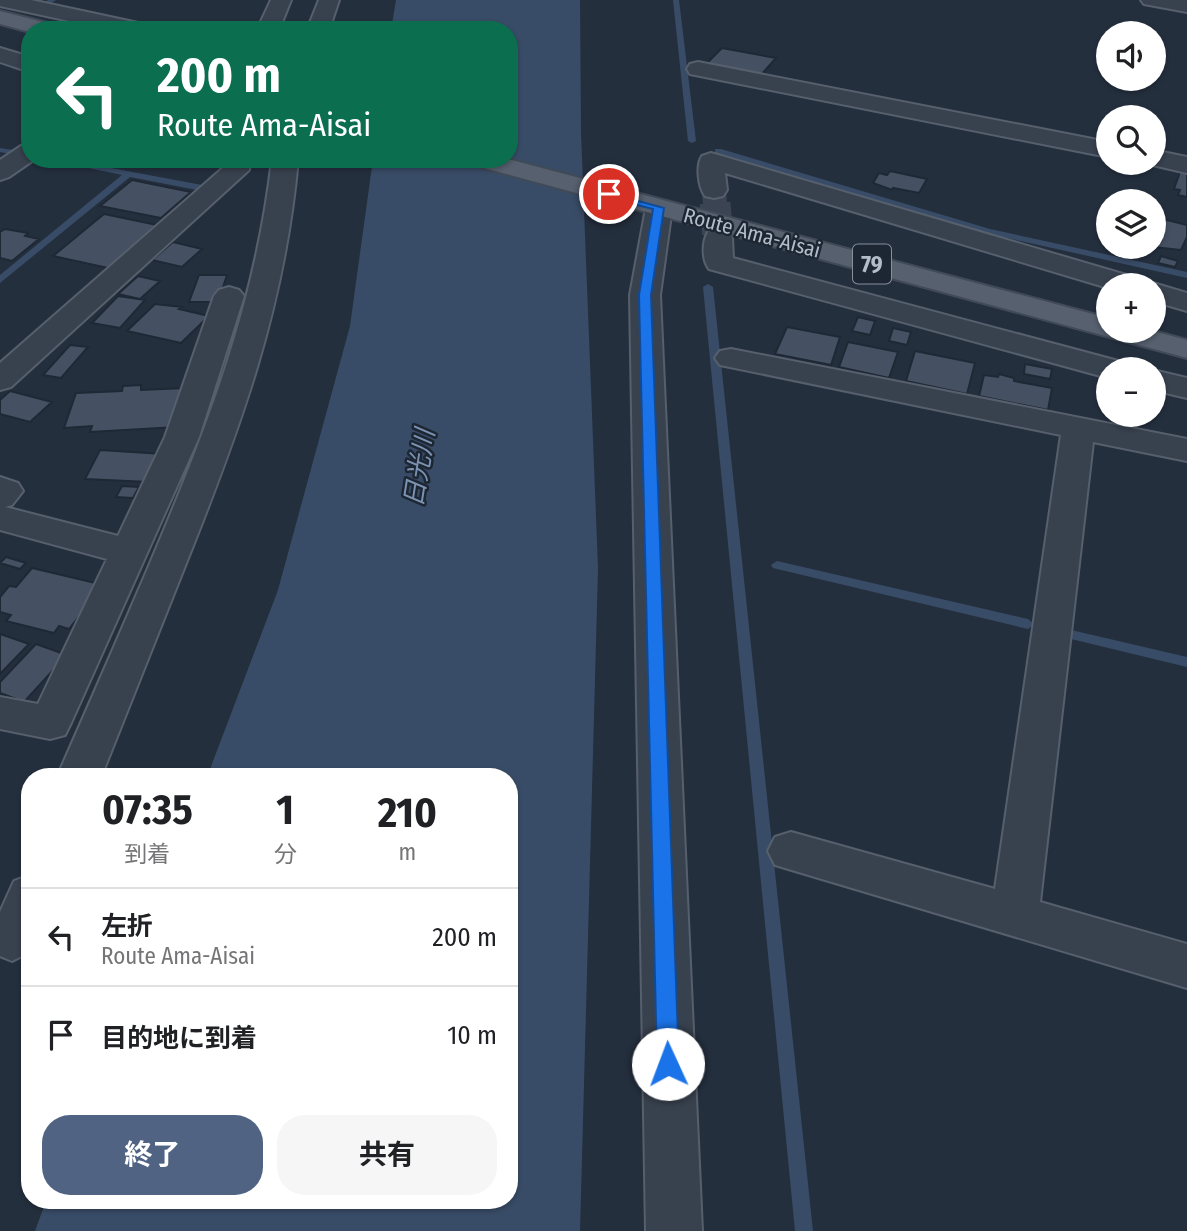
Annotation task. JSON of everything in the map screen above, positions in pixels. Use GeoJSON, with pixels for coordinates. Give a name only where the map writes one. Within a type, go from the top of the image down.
{"type":"FeatureCollection","features":[{"type":"Feature","properties":{"kind":"main road"},"geometry":{"type":"LineString","coordinates":[[0,17],[21,23]]}},
{"type":"Feature","properties":{"kind":"main road"},"geometry":{"type":"LineString","coordinates":[[0,32],[21,38]]}},
{"type":"Feature","properties":{"kind":"main road","name":"Route Ama-Aisai"},"geometry":{"type":"LineString","coordinates":[[518,153],[646,198]]}},
{"type":"Feature","properties":{"kind":"main road","name":"Route Ama-Aisai"},"geometry":{"type":"LineString","coordinates":[[517,168],[646,198],[1096,324]]}},
{"type":"Feature","properties":{"kind":"main road","name":"Route Ama-Aisai"},"geometry":{"type":"LineString","coordinates":[[646,198],[647,189],[1096,304]]}},
{"type":"Feature","properties":{"kind":"main road"},"geometry":{"type":"LineString","coordinates":[[1166,322],[1187,327]]}},
{"type":"Feature","properties":{"kind":"main road"},"geometry":{"type":"LineString","coordinates":[[1166,343],[1187,348]]}},
{"type":"Feature","properties":{"kind":"street"},"geometry":{"type":"LineString","coordinates":[[1,0],[101,21]]}},
{"type":"Feature","properties":{"kind":"street"},"geometry":{"type":"LineString","coordinates":[[272,21],[281,0]]}},
{"type":"Feature","properties":{"kind":"street"},"geometry":{"type":"LineString","coordinates":[[321,21],[329,0]]}},
{"type":"Feature","properties":{"kind":"street"},"geometry":{"type":"LineString","coordinates":[[1151,0],[1187,6]]}},
{"type":"Feature","properties":{"kind":"street"},"geometry":{"type":"LineString","coordinates":[[0,55],[21,62]]}},
{"type":"Feature","properties":{"kind":"street"},"geometry":{"type":"LineString","coordinates":[[698,69],[1096,148]]}},
{"type":"Feature","properties":{"kind":"street"},"geometry":{"type":"LineString","coordinates":[[0,173],[21,158]]}},
{"type":"Feature","properties":{"kind":"street"},"geometry":{"type":"LineString","coordinates":[[713,190],[711,161],[1096,275]]}},
{"type":"Feature","properties":{"kind":"street"},"geometry":{"type":"LineString","coordinates":[[1166,161],[1187,165]]}},
{"type":"Feature","properties":{"kind":"street"},"geometry":{"type":"LineString","coordinates":[[0,380],[237,168]]}},
{"type":"Feature","properties":{"kind":"street"},"geometry":{"type":"LineString","coordinates":[[83,768],[225,426],[262,306],[282,204],[284,168]]}},
{"type":"Feature","properties":{"kind":"street"},"geometry":{"type":"LineString","coordinates":[[646,198],[646,354],[674,1231]]}},
{"type":"Feature","properties":{"kind":"street"},"geometry":{"type":"LineString","coordinates":[[718,238],[719,263],[1096,365]]}},
{"type":"Feature","properties":{"kind":"street"},"geometry":{"type":"LineString","coordinates":[[0,713],[50,723],[182,437],[229,296]]}},
{"type":"Feature","properties":{"kind":"street"},"geometry":{"type":"LineString","coordinates":[[1166,296],[1187,302]]}},
{"type":"Feature","properties":{"kind":"street"},"geometry":{"type":"LineString","coordinates":[[731,358],[1187,450]]}},
{"type":"Feature","properties":{"kind":"street"},"geometry":{"type":"LineString","coordinates":[[1166,383],[1187,388]]}},
{"type":"Feature","properties":{"kind":"street"},"geometry":{"type":"LineString","coordinates":[[1016,916],[1078,429]]}},
{"type":"Feature","properties":{"kind":"street"},"geometry":{"type":"LineString","coordinates":[[0,489],[6,491],[0,497]]}},
{"type":"Feature","properties":{"kind":"street"},"geometry":{"type":"LineString","coordinates":[[0,518],[129,552]]}},
{"type":"Feature","properties":{"kind":"street"},"geometry":{"type":"LineString","coordinates":[[791,851],[1187,966]]}},
{"type":"Feature","properties":{"kind":"street"},"geometry":{"type":"LineString","coordinates":[[12,939],[21,917]]}},
{"type":"Feature","properties":{"kind":"water","name":"日光川"},"geometry":{"type":"Polygon","coordinates":[[[396,0],[580,0],[581,133],[598,568],[580,1231],[35,1231],[43,1209],[518,1209],[518,768],[210,768],[278,590],[350,326],[372,168],[518,168],[518,21],[392,21],[396,0]]]}},
{"type":"Feature","properties":{"kind":"building"},"geometry":{"type":"Polygon","coordinates":[[[722,48],[776,58],[761,75],[706,64],[722,48]]]}},
{"type":"Feature","properties":{"kind":"building"},"geometry":{"type":"Polygon","coordinates":[[[890,171],[927,179],[919,193],[892,190],[873,183],[879,173],[887,175],[890,171]]]}},
{"type":"Feature","properties":{"kind":"building"},"geometry":{"type":"Polygon","coordinates":[[[1180,172],[1187,173],[1187,197],[1178,195],[1180,190],[1174,189],[1180,172]]]}},
{"type":"Feature","properties":{"kind":"building"},"geometry":{"type":"Polygon","coordinates":[[[132,180],[191,192],[161,218],[100,206],[132,180]]]}},
{"type":"Feature","properties":{"kind":"building"},"geometry":{"type":"Polygon","coordinates":[[[104,214],[157,225],[108,268],[53,256],[104,214]]]}},
{"type":"Feature","properties":{"kind":"building"},"geometry":{"type":"Polygon","coordinates":[[[1166,220],[1187,225],[1187,237],[1181,250],[1166,248],[1166,220]]]}},
{"type":"Feature","properties":{"kind":"building"},"geometry":{"type":"Polygon","coordinates":[[[5,229],[28,233],[25,236],[39,239],[12,261],[0,258],[0,232],[5,229]]]}},
{"type":"Feature","properties":{"kind":"building"},"geometry":{"type":"Polygon","coordinates":[[[173,242],[202,249],[182,267],[152,260],[173,242]]]}},
{"type":"Feature","properties":{"kind":"building"},"geometry":{"type":"Polygon","coordinates":[[[1166,257],[1178,261],[1175,267],[1158,263],[1160,259],[1166,257]]]}},
{"type":"Feature","properties":{"kind":"building"},"geometry":{"type":"Polygon","coordinates":[[[199,275],[227,275],[218,302],[189,302],[199,275]]]}},
{"type":"Feature","properties":{"kind":"building"},"geometry":{"type":"Polygon","coordinates":[[[138,276],[160,281],[140,299],[118,294],[138,276]]]}},
{"type":"Feature","properties":{"kind":"building"},"geometry":{"type":"Polygon","coordinates":[[[118,296],[145,300],[120,328],[92,323],[118,296]]]}},
{"type":"Feature","properties":{"kind":"building"},"geometry":{"type":"Polygon","coordinates":[[[155,304],[182,307],[179,309],[209,316],[181,343],[127,331],[155,304]]]}},
{"type":"Feature","properties":{"kind":"building"},"geometry":{"type":"Polygon","coordinates":[[[858,317],[875,321],[870,335],[852,331],[858,317]]]}},
{"type":"Feature","properties":{"kind":"building"},"geometry":{"type":"Polygon","coordinates":[[[787,327],[840,337],[831,365],[775,354],[787,327]]]}},
{"type":"Feature","properties":{"kind":"building"},"geometry":{"type":"Polygon","coordinates":[[[893,328],[911,332],[907,345],[889,341],[893,328]]]}},
{"type":"Feature","properties":{"kind":"building"},"geometry":{"type":"Polygon","coordinates":[[[848,342],[898,352],[889,378],[839,367],[848,342]]]}},
{"type":"Feature","properties":{"kind":"building"},"geometry":{"type":"Polygon","coordinates":[[[70,345],[88,347],[61,378],[43,375],[70,345]]]}},
{"type":"Feature","properties":{"kind":"building"},"geometry":{"type":"Polygon","coordinates":[[[915,351],[975,363],[967,394],[906,381],[915,351]]]}},
{"type":"Feature","properties":{"kind":"building"},"geometry":{"type":"Polygon","coordinates":[[[1025,364],[1052,369],[1050,379],[1024,374],[1025,364]]]}},
{"type":"Feature","properties":{"kind":"building"},"geometry":{"type":"Polygon","coordinates":[[[999,374],[1014,378],[1014,381],[1052,388],[1048,410],[979,396],[984,375],[998,377],[999,374]]]}},
{"type":"Feature","properties":{"kind":"building"},"geometry":{"type":"Polygon","coordinates":[[[141,385],[141,390],[186,388],[177,427],[90,432],[92,426],[64,428],[76,393],[122,391],[123,386],[141,385]]]}},
{"type":"Feature","properties":{"kind":"building"},"geometry":{"type":"Polygon","coordinates":[[[10,391],[52,402],[30,422],[0,414],[0,400],[10,391]]]}},
{"type":"Feature","properties":{"kind":"building"},"geometry":{"type":"Polygon","coordinates":[[[100,450],[163,454],[149,482],[85,479],[100,450]]]}},
{"type":"Feature","properties":{"kind":"building"},"geometry":{"type":"Polygon","coordinates":[[[122,486],[139,487],[133,498],[116,497],[122,486]]]}},
{"type":"Feature","properties":{"kind":"building"},"geometry":{"type":"Polygon","coordinates":[[[6,557],[26,563],[20,569],[0,563],[6,557]]]}},
{"type":"Feature","properties":{"kind":"building"},"geometry":{"type":"Polygon","coordinates":[[[32,568],[104,585],[69,629],[59,626],[54,633],[6,621],[11,615],[0,612],[0,597],[9,586],[16,587],[32,568]]]}},
{"type":"Feature","properties":{"kind":"building"},"geometry":{"type":"Polygon","coordinates":[[[0,634],[29,644],[0,674],[0,634]]]}},
{"type":"Feature","properties":{"kind":"building"},"geometry":{"type":"Polygon","coordinates":[[[36,644],[67,655],[24,702],[0,693],[0,682],[36,644]]]}},
{"type":"Feature","properties":{"kind":"waterway"},"geometry":{"type":"LineString","coordinates":[[46,4],[53,0]]}},
{"type":"Feature","properties":{"kind":"waterway"},"geometry":{"type":"LineString","coordinates":[[676,0],[692,141]]}},
{"type":"Feature","properties":{"kind":"waterway"},"geometry":{"type":"LineString","coordinates":[[0,150],[16,153]]}},
{"type":"Feature","properties":{"kind":"waterway"},"geometry":{"type":"LineString","coordinates":[[718,151],[988,231],[1187,275]]}},
{"type":"Feature","properties":{"kind":"waterway"},"geometry":{"type":"LineString","coordinates":[[96,168],[129,174]]}},
{"type":"Feature","properties":{"kind":"waterway"},"geometry":{"type":"LineString","coordinates":[[0,280],[129,174]]}},
{"type":"Feature","properties":{"kind":"waterway"},"geometry":{"type":"LineString","coordinates":[[129,174],[202,188]]}},
{"type":"Feature","properties":{"kind":"waterway"},"geometry":{"type":"LineString","coordinates":[[708,287],[804,1231]]}},
{"type":"Feature","properties":{"kind":"waterway"},"geometry":{"type":"LineString","coordinates":[[777,565],[1028,624]]}},
{"type":"Feature","properties":{"kind":"waterway"},"geometry":{"type":"LineString","coordinates":[[1071,635],[1187,662]]}},
{"type":"Feature","properties":{"kind":"tunnel"},"geometry":{"type":"LineString","coordinates":[[714,190],[715,205]]}},
{"type":"Feature","properties":{"kind":"tunnel"},"geometry":{"type":"LineString","coordinates":[[715,203],[718,238]]}},
{"type":"Feature","properties":{"kind":"route"},"geometry":{"type":"LineString","coordinates":[[609,194],[659,208],[645,295],[668,1064]]}}]}
